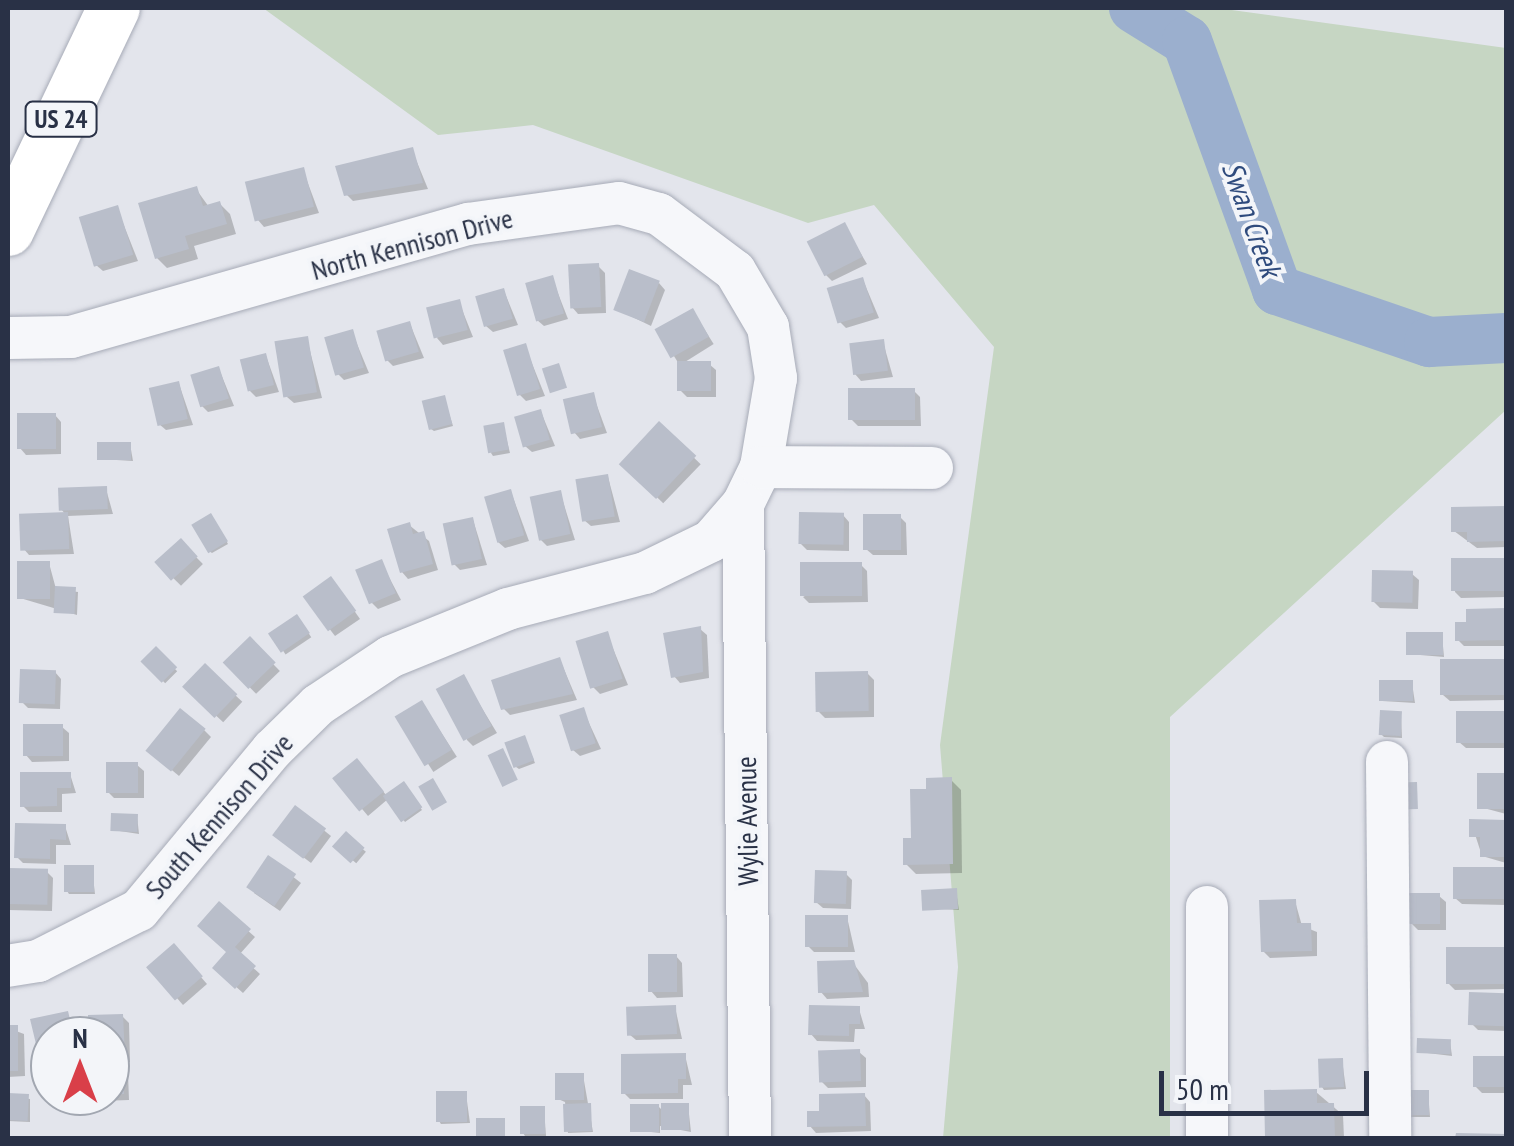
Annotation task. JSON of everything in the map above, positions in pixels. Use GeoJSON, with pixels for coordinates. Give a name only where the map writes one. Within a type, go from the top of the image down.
{"type":"FeatureCollection","features":[{"type":"Feature","properties":{"kind":"main road","name":"US 24"},"geometry":{"type":"LineString","coordinates":[[8,230],[114,8]]}},
{"type":"Feature","properties":{"kind":"street","name":"North Kennison Drive"},"geometry":{"type":"LineString","coordinates":[[8,338],[71,337],[468,224],[619,203],[659,214],[697,237],[752,295],[768,327],[776,378],[752,486]]}},
{"type":"Feature","properties":{"kind":"street"},"geometry":{"type":"LineString","coordinates":[[752,486],[932,468]]}},
{"type":"Feature","properties":{"kind":"street","name":"South Kennison Drive"},"geometry":{"type":"LineString","coordinates":[[8,966],[38,961],[139,910],[272,750],[318,705],[390,656],[508,609],[660,566],[711,541],[752,486]]}},
{"type":"Feature","properties":{"kind":"street","name":"Wylie Avenue"},"geometry":{"type":"LineString","coordinates":[[750,1138],[752,486]]}},
{"type":"Feature","properties":{"kind":"street"},"geometry":{"type":"LineString","coordinates":[[1387,762],[1390,1138]]}},
{"type":"Feature","properties":{"kind":"street"},"geometry":{"type":"LineString","coordinates":[[1206,907],[1207,1138]]}},
{"type":"Feature","properties":{"kind":"green space"},"geometry":{"type":"Polygon","coordinates":[[[263,8],[1217,8],[1506,48],[1506,410],[1170,717],[1170,1138],[943,1138],[958,967],[940,745],[994,347],[874,205],[808,223],[533,125],[438,135],[263,8]]]}},
{"type":"Feature","properties":{"kind":"building"},"geometry":{"type":"Polygon","coordinates":[[[413,147],[423,183],[344,196],[335,166],[413,147]]]}},
{"type":"Feature","properties":{"kind":"building"},"geometry":{"type":"Polygon","coordinates":[[[304,167],[314,207],[255,222],[245,182],[304,167]]]}},
{"type":"Feature","properties":{"kind":"building"},"geometry":{"type":"Polygon","coordinates":[[[197,186],[203,206],[220,201],[227,224],[185,236],[189,249],[155,259],[138,203],[197,186]]]}},
{"type":"Feature","properties":{"kind":"building"},"geometry":{"type":"Polygon","coordinates":[[[118,205],[133,255],[94,267],[79,217],[118,205]]]}},
{"type":"Feature","properties":{"kind":"building"},"geometry":{"type":"Polygon","coordinates":[[[845,222],[863,257],[824,276],[807,242],[845,222]]]}},
{"type":"Feature","properties":{"kind":"building"},"geometry":{"type":"Polygon","coordinates":[[[599,263],[601,307],[570,309],[568,265],[599,263]]]}},
{"type":"Feature","properties":{"kind":"building"},"geometry":{"type":"Polygon","coordinates":[[[629,269],[660,281],[644,322],[613,310],[629,269]]]}},
{"type":"Feature","properties":{"kind":"building"},"geometry":{"type":"Polygon","coordinates":[[[553,275],[564,313],[536,321],[525,283],[553,275]]]}},
{"type":"Feature","properties":{"kind":"building"},"geometry":{"type":"Polygon","coordinates":[[[863,277],[874,312],[837,323],[827,288],[863,277]]]}},
{"type":"Feature","properties":{"kind":"building"},"geometry":{"type":"Polygon","coordinates":[[[504,288],[513,319],[484,327],[475,296],[504,288]]]}},
{"type":"Feature","properties":{"kind":"building"},"geometry":{"type":"Polygon","coordinates":[[[460,299],[468,330],[434,339],[426,307],[460,299]]]}},
{"type":"Feature","properties":{"kind":"building"},"geometry":{"type":"Polygon","coordinates":[[[693,308],[709,337],[671,358],[655,329],[693,308]]]}},
{"type":"Feature","properties":{"kind":"building"},"geometry":{"type":"Polygon","coordinates":[[[410,321],[419,352],[385,361],[376,331],[410,321]]]}},
{"type":"Feature","properties":{"kind":"building"},"geometry":{"type":"Polygon","coordinates":[[[353,329],[364,367],[335,376],[324,337],[353,329]]]}},
{"type":"Feature","properties":{"kind":"building"},"geometry":{"type":"Polygon","coordinates":[[[308,336],[317,392],[283,398],[274,341],[308,336]]]}},
{"type":"Feature","properties":{"kind":"building"},"geometry":{"type":"Polygon","coordinates":[[[884,339],[888,371],[853,375],[849,343],[884,339]]]}},
{"type":"Feature","properties":{"kind":"building"},"geometry":{"type":"Polygon","coordinates":[[[526,343],[540,389],[517,396],[503,350],[526,343]]]}},
{"type":"Feature","properties":{"kind":"building"},"geometry":{"type":"Polygon","coordinates":[[[266,353],[274,385],[248,392],[240,360],[266,353]]]}},
{"type":"Feature","properties":{"kind":"building"},"geometry":{"type":"Polygon","coordinates":[[[677,361],[711,361],[711,391],[677,391],[677,361]]]}},
{"type":"Feature","properties":{"kind":"building"},"geometry":{"type":"Polygon","coordinates":[[[559,363],[567,388],[550,393],[542,369],[559,363]]]}},
{"type":"Feature","properties":{"kind":"building"},"geometry":{"type":"Polygon","coordinates":[[[219,366],[229,399],[200,407],[190,375],[219,366]]]}},
{"type":"Feature","properties":{"kind":"building"},"geometry":{"type":"Polygon","coordinates":[[[179,381],[188,419],[158,426],[149,388],[179,381]]]}},
{"type":"Feature","properties":{"kind":"building"},"geometry":{"type":"Polygon","coordinates":[[[848,388],[915,388],[915,420],[848,420],[848,388]]]}},
{"type":"Feature","properties":{"kind":"building"},"geometry":{"type":"Polygon","coordinates":[[[594,392],[602,427],[571,434],[563,399],[594,392]]]}},
{"type":"Feature","properties":{"kind":"building"},"geometry":{"type":"Polygon","coordinates":[[[445,395],[452,424],[429,430],[422,401],[445,395]]]}},
{"type":"Feature","properties":{"kind":"building"},"geometry":{"type":"Polygon","coordinates":[[[541,409],[550,440],[523,447],[514,417],[541,409]]]}},
{"type":"Feature","properties":{"kind":"building"},"geometry":{"type":"Polygon","coordinates":[[[17,413],[56,413],[56,449],[17,449],[17,413]]]}},
{"type":"Feature","properties":{"kind":"building"},"geometry":{"type":"Polygon","coordinates":[[[659,421],[696,456],[656,499],[619,464],[659,421]]]}},
{"type":"Feature","properties":{"kind":"building"},"geometry":{"type":"Polygon","coordinates":[[[504,422],[509,450],[488,453],[483,426],[504,422]]]}},
{"type":"Feature","properties":{"kind":"building"},"geometry":{"type":"Polygon","coordinates":[[[97,442],[131,442],[131,460],[97,460],[97,442]]]}},
{"type":"Feature","properties":{"kind":"building"},"geometry":{"type":"Polygon","coordinates":[[[608,474],[615,516],[582,522],[575,479],[608,474]]]}},
{"type":"Feature","properties":{"kind":"building"},"geometry":{"type":"Polygon","coordinates":[[[107,486],[108,509],[59,511],[58,488],[107,486]]]}},
{"type":"Feature","properties":{"kind":"building"},"geometry":{"type":"Polygon","coordinates":[[[511,489],[524,535],[497,543],[484,497],[511,489]]]}},
{"type":"Feature","properties":{"kind":"building"},"geometry":{"type":"Polygon","coordinates":[[[561,490],[570,534],[539,541],[530,497],[561,490]]]}},
{"type":"Feature","properties":{"kind":"building"},"geometry":{"type":"Polygon","coordinates":[[[1506,506],[1506,541],[1467,542],[1467,532],[1451,532],[1451,507],[1506,506]]]}},
{"type":"Feature","properties":{"kind":"building"},"geometry":{"type":"Polygon","coordinates":[[[68,512],[69,549],[20,551],[19,514],[68,512]]]}},
{"type":"Feature","properties":{"kind":"building"},"geometry":{"type":"Polygon","coordinates":[[[799,512],[844,513],[843,545],[798,544],[799,512]]]}},
{"type":"Feature","properties":{"kind":"building"},"geometry":{"type":"Polygon","coordinates":[[[211,513],[228,541],[208,553],[191,525],[211,513]]]}},
{"type":"Feature","properties":{"kind":"building"},"geometry":{"type":"Polygon","coordinates":[[[863,514],[901,514],[901,550],[863,550],[863,514]]]}},
{"type":"Feature","properties":{"kind":"building"},"geometry":{"type":"Polygon","coordinates":[[[473,517],[482,559],[452,566],[443,523],[473,517]]]}},
{"type":"Feature","properties":{"kind":"building"},"geometry":{"type":"Polygon","coordinates":[[[410,522],[413,534],[424,531],[433,564],[400,573],[387,529],[410,522]]]}},
{"type":"Feature","properties":{"kind":"building"},"geometry":{"type":"Polygon","coordinates":[[[181,538],[198,557],[171,581],[154,562],[181,538]]]}},
{"type":"Feature","properties":{"kind":"building"},"geometry":{"type":"Polygon","coordinates":[[[1451,558],[1506,558],[1506,591],[1451,591],[1451,558]]]}},
{"type":"Feature","properties":{"kind":"building"},"geometry":{"type":"Polygon","coordinates":[[[382,559],[396,593],[369,604],[355,570],[382,559]]]}},
{"type":"Feature","properties":{"kind":"building"},"geometry":{"type":"Polygon","coordinates":[[[17,561],[50,561],[50,599],[17,599],[17,561]]]}},
{"type":"Feature","properties":{"kind":"building"},"geometry":{"type":"Polygon","coordinates":[[[800,562],[862,562],[862,596],[800,596],[800,562]]]}},
{"type":"Feature","properties":{"kind":"building"},"geometry":{"type":"Polygon","coordinates":[[[1372,570],[1413,571],[1412,603],[1371,602],[1372,570]]]}},
{"type":"Feature","properties":{"kind":"building"},"geometry":{"type":"Polygon","coordinates":[[[331,576],[356,611],[328,631],[303,597],[331,576]]]}},
{"type":"Feature","properties":{"kind":"building"},"geometry":{"type":"Polygon","coordinates":[[[55,586],[76,587],[75,614],[54,613],[55,586]]]}},
{"type":"Feature","properties":{"kind":"building"},"geometry":{"type":"Polygon","coordinates":[[[1506,608],[1506,640],[1455,641],[1455,622],[1466,622],[1466,609],[1506,608]]]}},
{"type":"Feature","properties":{"kind":"building"},"geometry":{"type":"Polygon","coordinates":[[[297,614],[310,633],[281,653],[268,634],[297,614]]]}},
{"type":"Feature","properties":{"kind":"building"},"geometry":{"type":"Polygon","coordinates":[[[701,626],[703,672],[671,678],[663,633],[701,626]]]}},
{"type":"Feature","properties":{"kind":"building"},"geometry":{"type":"Polygon","coordinates":[[[608,631],[623,679],[590,689],[575,641],[608,631]]]}},
{"type":"Feature","properties":{"kind":"building"},"geometry":{"type":"Polygon","coordinates":[[[1406,632],[1443,632],[1443,655],[1406,655],[1406,632]]]}},
{"type":"Feature","properties":{"kind":"building"},"geometry":{"type":"Polygon","coordinates":[[[250,636],[276,663],[248,689],[223,662],[250,636]]]}},
{"type":"Feature","properties":{"kind":"building"},"geometry":{"type":"Polygon","coordinates":[[[156,646],[177,667],[162,683],[140,662],[156,646]]]}},
{"type":"Feature","properties":{"kind":"building"},"geometry":{"type":"Polygon","coordinates":[[[560,657],[573,694],[501,710],[491,680],[560,657]]]}},
{"type":"Feature","properties":{"kind":"building"},"geometry":{"type":"Polygon","coordinates":[[[1440,659],[1506,659],[1506,695],[1440,695],[1440,659]]]}},
{"type":"Feature","properties":{"kind":"building"},"geometry":{"type":"Polygon","coordinates":[[[205,663],[237,694],[214,718],[182,687],[205,663]]]}},
{"type":"Feature","properties":{"kind":"building"},"geometry":{"type":"Polygon","coordinates":[[[20,669],[56,670],[55,704],[19,703],[20,669]]]}},
{"type":"Feature","properties":{"kind":"building"},"geometry":{"type":"Polygon","coordinates":[[[868,671],[869,711],[816,712],[815,672],[868,671]]]}},
{"type":"Feature","properties":{"kind":"building"},"geometry":{"type":"Polygon","coordinates":[[[464,674],[492,726],[463,741],[436,689],[464,674]]]}},
{"type":"Feature","properties":{"kind":"building"},"geometry":{"type":"Polygon","coordinates":[[[1379,680],[1413,680],[1413,701],[1379,701],[1379,680]]]}},
{"type":"Feature","properties":{"kind":"building"},"geometry":{"type":"Polygon","coordinates":[[[422,700],[452,750],[424,766],[395,716],[422,700]]]}},
{"type":"Feature","properties":{"kind":"building"},"geometry":{"type":"Polygon","coordinates":[[[584,707],[596,743],[571,751],[559,715],[584,707]]]}},
{"type":"Feature","properties":{"kind":"building"},"geometry":{"type":"Polygon","coordinates":[[[180,708],[206,729],[171,772],[145,751],[180,708]]]}},
{"type":"Feature","properties":{"kind":"building"},"geometry":{"type":"Polygon","coordinates":[[[1380,710],[1402,711],[1401,736],[1379,735],[1380,710]]]}},
{"type":"Feature","properties":{"kind":"building"},"geometry":{"type":"Polygon","coordinates":[[[1456,711],[1506,711],[1506,743],[1456,743],[1456,711]]]}},
{"type":"Feature","properties":{"kind":"building"},"geometry":{"type":"Polygon","coordinates":[[[23,724],[63,724],[63,756],[23,756],[23,724]]]}},
{"type":"Feature","properties":{"kind":"building"},"geometry":{"type":"Polygon","coordinates":[[[525,735],[534,760],[514,768],[504,743],[525,735]]]}},
{"type":"Feature","properties":{"kind":"building"},"geometry":{"type":"Polygon","coordinates":[[[503,748],[518,780],[502,787],[488,755],[503,748]]]}},
{"type":"Feature","properties":{"kind":"building"},"geometry":{"type":"Polygon","coordinates":[[[357,758],[384,791],[359,812],[332,778],[357,758]]]}},
{"type":"Feature","properties":{"kind":"building"},"geometry":{"type":"Polygon","coordinates":[[[106,762],[138,762],[138,793],[106,793],[106,762]]]}},
{"type":"Feature","properties":{"kind":"building"},"geometry":{"type":"Polygon","coordinates":[[[20,772],[71,772],[71,788],[57,788],[57,806],[20,807],[20,772]]]}},
{"type":"Feature","properties":{"kind":"building"},"geometry":{"type":"Polygon","coordinates":[[[1477,773],[1506,773],[1506,809],[1477,809],[1477,773]]]}},
{"type":"Feature","properties":{"kind":"building"},"geometry":{"type":"Polygon","coordinates":[[[952,777],[953,864],[903,865],[903,838],[911,838],[910,789],[926,789],[926,778],[952,777]]]}},
{"type":"Feature","properties":{"kind":"building"},"geometry":{"type":"Polygon","coordinates":[[[433,778],[447,802],[432,811],[418,786],[433,778]]]}},
{"type":"Feature","properties":{"kind":"building"},"geometry":{"type":"Polygon","coordinates":[[[404,781],[422,807],[401,822],[383,796],[404,781]]]}},
{"type":"Feature","properties":{"kind":"building"},"geometry":{"type":"Polygon","coordinates":[[[1417,782],[1418,809],[1401,810],[1400,783],[1417,782]]]}},
{"type":"Feature","properties":{"kind":"building"},"geometry":{"type":"Polygon","coordinates":[[[295,805],[326,828],[303,859],[272,835],[295,805]]]}},
{"type":"Feature","properties":{"kind":"building"},"geometry":{"type":"Polygon","coordinates":[[[111,813],[138,814],[137,832],[110,831],[111,813]]]}},
{"type":"Feature","properties":{"kind":"building"},"geometry":{"type":"Polygon","coordinates":[[[1469,819],[1506,820],[1506,857],[1480,857],[1480,837],[1469,837],[1469,819]]]}},
{"type":"Feature","properties":{"kind":"building"},"geometry":{"type":"Polygon","coordinates":[[[15,823],[66,824],[66,840],[50,839],[50,859],[14,858],[15,823]]]}},
{"type":"Feature","properties":{"kind":"building"},"geometry":{"type":"Polygon","coordinates":[[[346,831],[365,848],[351,863],[332,847],[346,831]]]}},
{"type":"Feature","properties":{"kind":"building"},"geometry":{"type":"Polygon","coordinates":[[[268,855],[296,874],[274,906],[246,887],[268,855]]]}},
{"type":"Feature","properties":{"kind":"building"},"geometry":{"type":"Polygon","coordinates":[[[64,865],[94,865],[94,892],[64,892],[64,865]]]}},
{"type":"Feature","properties":{"kind":"building"},"geometry":{"type":"Polygon","coordinates":[[[1453,867],[1506,867],[1506,899],[1453,899],[1453,867]]]}},
{"type":"Feature","properties":{"kind":"building"},"geometry":{"type":"Polygon","coordinates":[[[8,868],[48,869],[47,905],[8,904],[8,868]]]}},
{"type":"Feature","properties":{"kind":"building"},"geometry":{"type":"Polygon","coordinates":[[[815,870],[847,871],[846,904],[814,903],[815,870]]]}},
{"type":"Feature","properties":{"kind":"building"},"geometry":{"type":"Polygon","coordinates":[[[957,888],[958,909],[922,911],[921,890],[957,888]]]}},
{"type":"Feature","properties":{"kind":"building"},"geometry":{"type":"Polygon","coordinates":[[[1408,893],[1440,893],[1440,924],[1408,924],[1408,893]]]}},
{"type":"Feature","properties":{"kind":"building"},"geometry":{"type":"Polygon","coordinates":[[[1296,899],[1297,923],[1311,923],[1312,951],[1261,952],[1259,900],[1296,899]]]}},
{"type":"Feature","properties":{"kind":"building"},"geometry":{"type":"Polygon","coordinates":[[[219,901],[251,929],[235,947],[256,966],[235,989],[212,968],[226,952],[197,926],[219,901]]]}},
{"type":"Feature","properties":{"kind":"building"},"geometry":{"type":"Polygon","coordinates":[[[805,915],[848,915],[848,947],[805,947],[805,915]]]}},
{"type":"Feature","properties":{"kind":"building"},"geometry":{"type":"Polygon","coordinates":[[[174,943],[203,976],[175,1000],[146,967],[174,943]]]}},
{"type":"Feature","properties":{"kind":"building"},"geometry":{"type":"Polygon","coordinates":[[[1446,947],[1506,947],[1506,984],[1446,984],[1446,947]]]}},
{"type":"Feature","properties":{"kind":"building"},"geometry":{"type":"Polygon","coordinates":[[[648,954],[677,954],[677,992],[648,992],[648,954]]]}},
{"type":"Feature","properties":{"kind":"building"},"geometry":{"type":"Polygon","coordinates":[[[854,960],[863,992],[818,993],[817,961],[854,960]]]}},
{"type":"Feature","properties":{"kind":"building"},"geometry":{"type":"Polygon","coordinates":[[[1469,992],[1506,993],[1505,1026],[1468,1025],[1469,992]]]}},
{"type":"Feature","properties":{"kind":"building"},"geometry":{"type":"Polygon","coordinates":[[[676,1005],[677,1034],[627,1036],[626,1007],[676,1005]]]}},
{"type":"Feature","properties":{"kind":"building"},"geometry":{"type":"Polygon","coordinates":[[[809,1005],[860,1006],[860,1024],[849,1024],[849,1036],[808,1035],[809,1005]]]}},
{"type":"Feature","properties":{"kind":"building"},"geometry":{"type":"Polygon","coordinates":[[[8,1025],[18,1025],[18,1071],[8,1071],[8,1025]]]}},
{"type":"Feature","properties":{"kind":"building"},"geometry":{"type":"Polygon","coordinates":[[[1417,1038],[1451,1039],[1450,1054],[1416,1053],[1417,1038]]]}},
{"type":"Feature","properties":{"kind":"building"},"geometry":{"type":"Polygon","coordinates":[[[860,1049],[861,1081],[819,1082],[818,1050],[860,1049]]]}},
{"type":"Feature","properties":{"kind":"building"},"geometry":{"type":"Polygon","coordinates":[[[686,1053],[686,1079],[678,1079],[678,1093],[621,1094],[621,1054],[686,1053]]]}},
{"type":"Feature","properties":{"kind":"building"},"geometry":{"type":"Polygon","coordinates":[[[1473,1056],[1506,1056],[1506,1087],[1473,1087],[1473,1056]]]}},
{"type":"Feature","properties":{"kind":"building"},"geometry":{"type":"Polygon","coordinates":[[[1343,1058],[1344,1087],[1319,1088],[1318,1059],[1343,1058]]]}},
{"type":"Feature","properties":{"kind":"building"},"geometry":{"type":"Polygon","coordinates":[[[555,1073],[584,1073],[584,1100],[555,1100],[555,1073]]]}},
{"type":"Feature","properties":{"kind":"building"},"geometry":{"type":"Polygon","coordinates":[[[1317,1089],[1317,1103],[1334,1103],[1335,1138],[1265,1138],[1264,1090],[1317,1089]]]}},
{"type":"Feature","properties":{"kind":"building"},"geometry":{"type":"Polygon","coordinates":[[[1398,1090],[1429,1090],[1429,1115],[1398,1115],[1398,1090]]]}},
{"type":"Feature","properties":{"kind":"building"},"geometry":{"type":"Polygon","coordinates":[[[436,1091],[467,1091],[467,1122],[436,1122],[436,1091]]]}},
{"type":"Feature","properties":{"kind":"building"},"geometry":{"type":"Polygon","coordinates":[[[8,1093],[29,1094],[28,1121],[8,1120],[8,1093]]]}},
{"type":"Feature","properties":{"kind":"building"},"geometry":{"type":"Polygon","coordinates":[[[865,1093],[866,1126],[807,1127],[807,1111],[819,1111],[819,1094],[865,1093]]]}},
{"type":"Feature","properties":{"kind":"building"},"geometry":{"type":"Polygon","coordinates":[[[591,1103],[592,1131],[564,1132],[563,1104],[591,1103]]]}},
{"type":"Feature","properties":{"kind":"building"},"geometry":{"type":"Polygon","coordinates":[[[661,1103],[689,1103],[689,1130],[661,1130],[661,1103]]]}},
{"type":"Feature","properties":{"kind":"building"},"geometry":{"type":"Polygon","coordinates":[[[630,1104],[659,1104],[659,1132],[630,1132],[630,1104]]]}},
{"type":"Feature","properties":{"kind":"building"},"geometry":{"type":"Polygon","coordinates":[[[520,1106],[545,1106],[545,1134],[520,1134],[520,1106]]]}},
{"type":"Feature","properties":{"kind":"building"},"geometry":{"type":"Polygon","coordinates":[[[476,1118],[505,1118],[505,1138],[476,1138],[476,1118]]]}},
{"type":"Feature","properties":{"kind":"building"},"geometry":{"type":"Polygon","coordinates":[[[1456,1133],[1506,1134],[1506,1138],[1455,1138],[1456,1133]]]}},
{"type":"Feature","properties":{"kind":"waterway","name":"Swan Creek"},"geometry":{"type":"LineString","coordinates":[[1134,8],[1187,41],[1277,290],[1429,342],[1506,338]]}}]}
